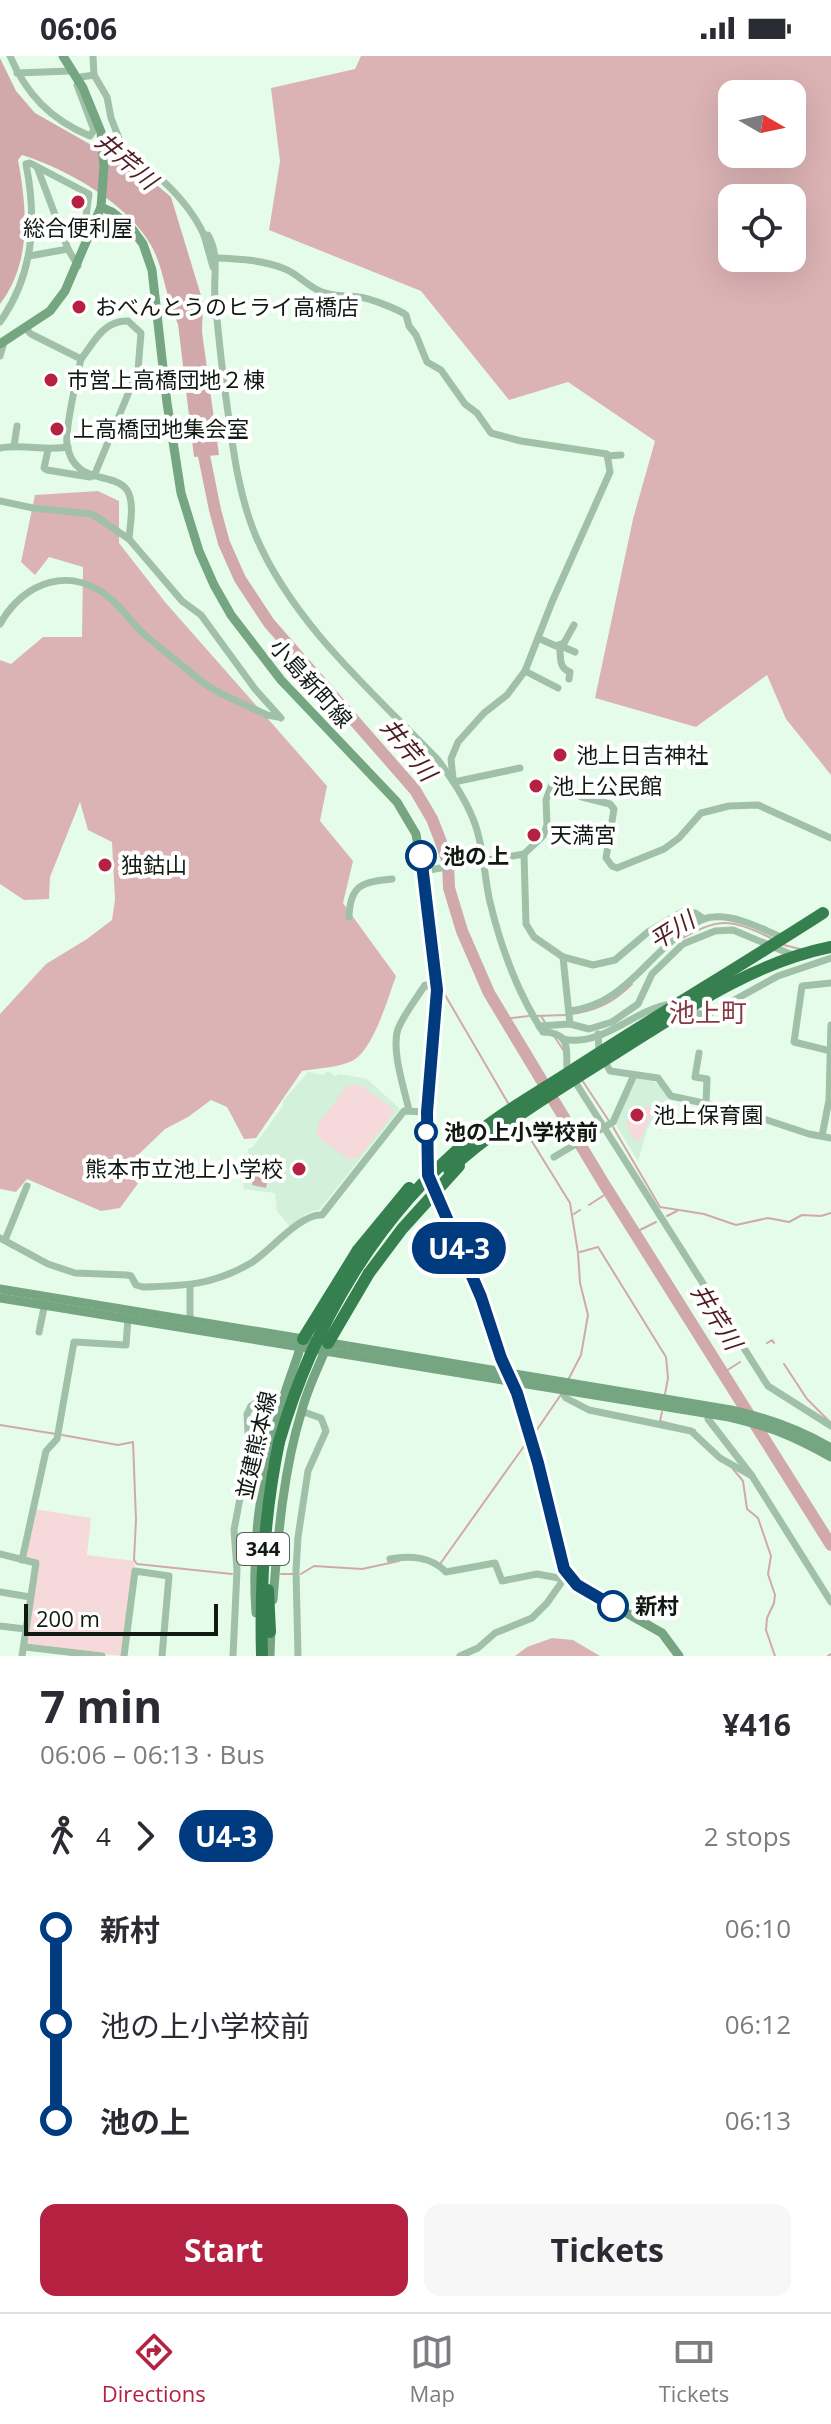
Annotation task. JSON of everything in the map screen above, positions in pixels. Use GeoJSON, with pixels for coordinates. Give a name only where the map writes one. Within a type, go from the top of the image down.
{"type":"FeatureCollection","features":[{"type":"Feature","properties":{"kind":"highway","name":"344"},"geometry":{"type":"LineString","coordinates":[[261,1656],[260,1585],[264,1528],[282,1443],[314,1358],[354,1282],[403,1216],[471,1144],[762,949],[827,911]]}},
{"type":"Feature","properties":{"kind":"highway","name":"344"},"geometry":{"type":"LineString","coordinates":[[471,1144],[714,992],[754,972],[830,953]]}},
{"type":"Feature","properties":{"kind":"highway"},"geometry":{"type":"LineString","coordinates":[[302,1343],[358,1250],[417,1180],[471,1144]]}},
{"type":"Feature","properties":{"kind":"highway"},"geometry":{"type":"LineString","coordinates":[[327,1347],[369,1273],[471,1144]]}},
{"type":"Feature","properties":{"kind":"highway","name":"344"},"geometry":{"type":"LineString","coordinates":[[270,1632],[270,1528],[282,1443]]}},
{"type":"Feature","properties":{"kind":"main road"},"geometry":{"type":"LineString","coordinates":[[2,343],[50,311],[65,291],[78,266],[102,202],[103,146],[96,117],[63,56]]}},
{"type":"Feature","properties":{"kind":"main road","name":"小島新町線"},"geometry":{"type":"LineString","coordinates":[[102,202],[130,226],[143,244],[152,270],[181,493],[199,551],[214,585],[231,615],[281,680],[397,802],[416,834],[425,871],[437,990],[427,1112],[428,1175],[481,1297],[533,1443],[565,1577]]}},
{"type":"Feature","properties":{"kind":"main road"},"geometry":{"type":"LineString","coordinates":[[0,1289],[128,1318],[509,1376],[703,1412],[763,1417],[831,1448]]}},
{"type":"Feature","properties":{"kind":"main road"},"geometry":{"type":"LineString","coordinates":[[0,1298],[190,1320],[276,1339]]}},
{"type":"Feature","properties":{"kind":"main road","name":"並建熊本線"},"geometry":{"type":"LineString","coordinates":[[261,1656],[255,1598],[264,1480],[282,1403],[302,1343]]}},
{"type":"Feature","properties":{"kind":"main road","name":"並建熊本線"},"geometry":{"type":"LineString","coordinates":[[270,1656],[284,1489],[301,1411],[327,1347]]}},
{"type":"Feature","properties":{"kind":"main road"},"geometry":{"type":"LineString","coordinates":[[797,1433],[831,1457]]}},
{"type":"Feature","properties":{"kind":"main road"},"geometry":{"type":"LineString","coordinates":[[565,1577],[662,1633],[679,1656]]}},
{"type":"Feature","properties":{"kind":"street"},"geometry":{"type":"LineString","coordinates":[[10,56],[25,86],[48,111],[84,133],[93,135],[77,80],[94,75]]}},
{"type":"Feature","properties":{"kind":"street"},"geometry":{"type":"LineString","coordinates":[[93,56],[94,75],[107,97],[111,118],[126,156]]}},
{"type":"Feature","properties":{"kind":"street"},"geometry":{"type":"LineString","coordinates":[[17,73],[70,71]]}},
{"type":"Feature","properties":{"kind":"street"},"geometry":{"type":"LineString","coordinates":[[103,146],[153,173],[178,195],[194,215],[204,235],[214,273],[223,375],[236,466],[258,541],[274,573],[312,626],[438,760],[454,782],[475,822],[500,935],[513,977],[530,1011],[543,1032],[555,1032],[563,1039],[568,1048],[567,1069],[768,1386],[831,1426]]}},
{"type":"Feature","properties":{"kind":"street"},"geometry":{"type":"LineString","coordinates":[[0,322],[13,303],[29,256],[32,195],[26,164],[89,194],[84,231],[87,238]]}},
{"type":"Feature","properties":{"kind":"street"},"geometry":{"type":"LineString","coordinates":[[37,167],[68,249],[78,266]]}},
{"type":"Feature","properties":{"kind":"street"},"geometry":{"type":"LineString","coordinates":[[204,235],[211,240],[217,258],[214,273]]}},
{"type":"Feature","properties":{"kind":"street"},"geometry":{"type":"LineString","coordinates":[[29,256],[68,249]]}},
{"type":"Feature","properties":{"kind":"street"},"geometry":{"type":"LineString","coordinates":[[217,258],[265,263],[288,270],[324,293],[358,296],[401,311],[407,317],[427,362],[441,370],[491,433],[607,456],[621,455]]}},
{"type":"Feature","properties":{"kind":"street"},"geometry":{"type":"LineString","coordinates":[[48,450],[44,468],[47,470],[87,478],[93,476],[138,370],[141,333],[128,321],[107,326],[81,359],[68,447],[84,472],[93,476],[114,481],[126,488],[131,502],[129,539]]}},
{"type":"Feature","properties":{"kind":"street"},"geometry":{"type":"LineString","coordinates":[[25,328],[81,359]]}},
{"type":"Feature","properties":{"kind":"street"},"geometry":{"type":"LineString","coordinates":[[0,356],[2,343]]}},
{"type":"Feature","properties":{"kind":"street"},"geometry":{"type":"LineString","coordinates":[[14,446],[17,426]]}},
{"type":"Feature","properties":{"kind":"street"},"geometry":{"type":"LineString","coordinates":[[0,448],[14,446],[48,450],[68,447]]}},
{"type":"Feature","properties":{"kind":"street"},"geometry":{"type":"LineString","coordinates":[[454,782],[451,759],[458,742],[484,713],[507,695],[525,671],[610,472],[607,456]]}},
{"type":"Feature","properties":{"kind":"street"},"geometry":{"type":"LineString","coordinates":[[0,501],[92,514],[129,539],[182,601],[201,615],[255,689],[281,718],[267,715],[205,683],[142,633],[112,600],[86,583],[67,580],[51,582],[24,593],[0,624]]}},
{"type":"Feature","properties":{"kind":"street"},"geometry":{"type":"LineString","coordinates":[[559,645],[564,643],[574,625]]}},
{"type":"Feature","properties":{"kind":"street"},"geometry":{"type":"LineString","coordinates":[[538,638],[575,652]]}},
{"type":"Feature","properties":{"kind":"street"},"geometry":{"type":"LineString","coordinates":[[559,645],[560,664],[570,672],[569,679]]}},
{"type":"Feature","properties":{"kind":"street"},"geometry":{"type":"LineString","coordinates":[[525,671],[558,688]]}},
{"type":"Feature","properties":{"kind":"street"},"geometry":{"type":"LineString","coordinates":[[454,782],[520,768]]}},
{"type":"Feature","properties":{"kind":"street"},"geometry":{"type":"LineString","coordinates":[[425,871],[524,854],[543,836],[547,825],[546,800],[552,784],[582,797],[610,804],[614,809],[606,858],[617,868],[664,849],[679,838],[701,813],[729,806],[758,805],[831,838]]}},
{"type":"Feature","properties":{"kind":"street"},"geometry":{"type":"LineString","coordinates":[[524,854],[526,924],[534,937],[563,957],[593,965],[615,960],[648,932],[682,912],[695,913],[704,919]]}},
{"type":"Feature","properties":{"kind":"street"},"geometry":{"type":"LineString","coordinates":[[349,917],[349,901],[357,889],[370,882],[392,879]]}},
{"type":"Feature","properties":{"kind":"street"},"geometry":{"type":"LineString","coordinates":[[539,1026],[556,1025],[610,998],[628,984],[665,945],[704,919],[728,917],[786,939],[780,950]]}},
{"type":"Feature","properties":{"kind":"street"},"geometry":{"type":"LineString","coordinates":[[569,1017],[589,1029],[612,1022],[638,1004],[652,974],[683,944],[715,931],[733,930],[799,958],[830,953]]}},
{"type":"Feature","properties":{"kind":"street"},"geometry":{"type":"LineString","coordinates":[[563,1039],[574,1041],[610,1032],[657,1005],[674,1004],[705,1016],[778,976],[830,953]]}},
{"type":"Feature","properties":{"kind":"street"},"geometry":{"type":"LineString","coordinates":[[563,957],[569,1017]]}},
{"type":"Feature","properties":{"kind":"street"},"geometry":{"type":"LineString","coordinates":[[409,1110],[396,1041],[399,1028],[425,985],[435,961]]}},
{"type":"Feature","properties":{"kind":"street"},"geometry":{"type":"LineString","coordinates":[[831,983],[802,986],[794,1042],[831,1051]]}},
{"type":"Feature","properties":{"kind":"street"},"geometry":{"type":"LineString","coordinates":[[425,985],[437,990]]}},
{"type":"Feature","properties":{"kind":"street"},"geometry":{"type":"LineString","coordinates":[[598,1034],[599,1050],[610,1071],[658,1078],[671,1096],[740,1111],[827,1137],[831,1025]]}},
{"type":"Feature","properties":{"kind":"street"},"geometry":{"type":"LineString","coordinates":[[699,1053],[695,1077],[707,1079],[706,1104]]}},
{"type":"Feature","properties":{"kind":"street"},"geometry":{"type":"LineString","coordinates":[[554,1157],[605,1126],[634,1075]]}},
{"type":"Feature","properties":{"kind":"street"},"geometry":{"type":"LineString","coordinates":[[27,1186],[2,1239],[48,1264],[75,1273],[127,1275],[136,1285],[143,1287],[190,1286],[250,1263],[309,1216],[322,1215],[404,1111],[427,1112]]}},
{"type":"Feature","properties":{"kind":"street"},"geometry":{"type":"LineString","coordinates":[[190,1286],[190,1320]]}},
{"type":"Feature","properties":{"kind":"street"},"geometry":{"type":"LineString","coordinates":[[39,1332],[46,1301]]}},
{"type":"Feature","properties":{"kind":"street"},"geometry":{"type":"LineString","coordinates":[[22,1560],[46,1451],[57,1439],[74,1342],[126,1345],[128,1318]]}},
{"type":"Feature","properties":{"kind":"street"},"geometry":{"type":"LineString","coordinates":[[569,1386],[564,1395],[566,1398],[589,1410],[691,1431],[720,1458],[752,1476]]}},
{"type":"Feature","properties":{"kind":"street"},"geometry":{"type":"LineString","coordinates":[[233,1656],[237,1570],[234,1530],[249,1451],[247,1414],[258,1401],[265,1399],[282,1403]]}},
{"type":"Feature","properties":{"kind":"street"},"geometry":{"type":"LineString","coordinates":[[298,1656],[296,1570],[303,1499],[308,1471],[326,1431],[321,1418],[301,1411]]}},
{"type":"Feature","properties":{"kind":"street"},"geometry":{"type":"LineString","coordinates":[[703,1412],[752,1476],[831,1602]]}},
{"type":"Feature","properties":{"kind":"street"},"geometry":{"type":"LineString","coordinates":[[0,1554],[36,1563],[24,1652],[102,1656]]}},
{"type":"Feature","properties":{"kind":"street"},"geometry":{"type":"LineString","coordinates":[[390,1559],[432,1560],[446,1572],[495,1563],[502,1581],[537,1574],[565,1577],[532,1618],[495,1633],[478,1648],[460,1656]]}},
{"type":"Feature","properties":{"kind":"street"},"geometry":{"type":"LineString","coordinates":[[124,1656],[135,1571],[169,1576],[162,1656]]}},
{"type":"Feature","properties":{"kind":"street"},"geometry":{"type":"LineString","coordinates":[[0,1592],[30,1597]]}},
{"type":"Feature","properties":{"kind":"street"},"geometry":{"type":"LineString","coordinates":[[0,1626],[25,1629]]}},
{"type":"Feature","properties":{"kind":"shaded area"},"geometry":{"type":"Polygon","coordinates":[[[361,56],[831,56],[831,775],[786,719],[767,675],[696,727],[595,698],[633,519],[655,441],[568,382],[509,400],[421,291],[269,230],[280,161],[271,88],[355,69],[361,56]]]}},
{"type":"Feature","properties":{"kind":"shaded area"},"geometry":{"type":"Polygon","coordinates":[[[0,58],[16,91],[35,113],[146,176],[171,197],[203,302],[202,332],[219,455],[194,457],[178,324],[159,265],[142,231],[95,190],[58,169],[22,155],[18,160],[25,216],[22,253],[18,271],[0,304],[0,58]]]}},
{"type":"Feature","properties":{"kind":"shaded area"},"geometry":{"type":"Polygon","coordinates":[[[98,491],[119,501],[119,543],[165,602],[327,786],[320,821],[353,861],[343,903],[396,976],[367,1047],[352,1061],[302,1071],[256,1138],[244,1139],[227,1107],[211,1100],[165,1129],[137,1156],[139,1182],[120,1208],[101,1211],[27,1179],[16,1192],[0,1189],[0,1014],[46,964],[112,920],[115,900],[112,842],[88,830],[80,802],[50,877],[49,899],[24,900],[0,884],[0,660],[11,664],[43,637],[82,637],[83,567],[49,557],[35,575],[21,562],[35,495],[98,491]]]}},
{"type":"Feature","properties":{"kind":"shaded area","name":"熊本市立池上小学校"},"geometry":{"type":"Polygon","coordinates":[[[328,1071],[335,1076],[340,1074],[367,1079],[400,1109],[320,1209],[306,1214],[292,1229],[277,1211],[275,1193],[243,1189],[248,1149],[253,1147],[283,1106],[283,1101],[308,1072],[323,1075],[328,1071]]]}},
{"type":"Feature","properties":{"kind":"shaded area","name":"池上保育園"},"geometry":{"type":"Polygon","coordinates":[[[641,1076],[664,1088],[670,1096],[647,1130],[638,1161],[615,1123],[636,1079],[641,1076]]]}},
{"type":"Feature","properties":{"kind":"shaded area"},"geometry":{"type":"Polygon","coordinates":[[[360,1085],[392,1108],[393,1114],[359,1157],[348,1159],[315,1135],[319,1130],[318,1124],[347,1086],[360,1085]]]}},
{"type":"Feature","properties":{"kind":"shaded area"},"geometry":{"type":"Polygon","coordinates":[[[646,1106],[653,1109],[641,1140],[634,1140],[626,1124],[633,1107],[641,1109],[646,1106]]]}},
{"type":"Feature","properties":{"kind":"shaded area"},"geometry":{"type":"Polygon","coordinates":[[[255,1161],[270,1164],[266,1188],[252,1185],[255,1161]]]}},
{"type":"Feature","properties":{"kind":"shaded area"},"geometry":{"type":"Polygon","coordinates":[[[34,1509],[91,1518],[87,1555],[135,1561],[124,1656],[25,1647],[36,1563],[22,1560],[34,1509]]]}},
{"type":"Feature","properties":{"kind":"shaded area"},"geometry":{"type":"Polygon","coordinates":[[[552,1638],[573,1640],[600,1656],[515,1656],[527,1647],[552,1638]]]}},
{"type":"Feature","properties":{"kind":"waterway","name":"井芹川"},"geometry":{"type":"LineString","coordinates":[[201,441],[224,543],[240,579],[269,623],[415,790],[441,842],[448,863],[449,888],[462,931],[489,993],[604,1184],[831,1545]]}},
{"type":"Feature","properties":{"kind":"waterway","name":"平川"},"geometry":{"type":"LineString","coordinates":[[677,941],[703,928],[723,923],[744,926],[771,938]]}},
{"type":"Feature","properties":{"kind":"waterway","name":"平川"},"geometry":{"type":"LineString","coordinates":[[784,945],[800,949]]}},
{"type":"Feature","properties":{"kind":"waterway","name":"平川"},"geometry":{"type":"LineString","coordinates":[[571,1014],[604,1005],[632,984]]}},
{"type":"Feature","properties":{"kind":"waterway"},"geometry":{"type":"LineString","coordinates":[[441,988],[508,1103]]}},
{"type":"Feature","properties":{"kind":"waterway","name":"平川"},"geometry":{"type":"LineString","coordinates":[[535,1016],[565,1015]]}},
{"type":"Feature","properties":{"kind":"waterway"},"geometry":{"type":"LineString","coordinates":[[504,1019],[529,1016]]}},
{"type":"Feature","properties":{"kind":"waterway"},"geometry":{"type":"LineString","coordinates":[[541,1016],[546,1024]]}},
{"type":"Feature","properties":{"kind":"waterway"},"geometry":{"type":"LineString","coordinates":[[554,1036],[564,1051]]}},
{"type":"Feature","properties":{"kind":"waterway"},"geometry":{"type":"LineString","coordinates":[[582,1080],[609,1121]]}},
{"type":"Feature","properties":{"kind":"waterway"},"geometry":{"type":"LineString","coordinates":[[520,1122],[570,1203],[580,1283],[588,1315],[581,1355],[568,1380]]}},
{"type":"Feature","properties":{"kind":"waterway"},"geometry":{"type":"LineString","coordinates":[[613,1127],[660,1207],[704,1214],[736,1225],[768,1218],[789,1222],[802,1215],[831,1213]]}},
{"type":"Feature","properties":{"kind":"waterway"},"geometry":{"type":"LineString","coordinates":[[589,1205],[609,1192]]}},
{"type":"Feature","properties":{"kind":"waterway"},"geometry":{"type":"LineString","coordinates":[[574,1214],[580,1210]]}},
{"type":"Feature","properties":{"kind":"waterway"},"geometry":{"type":"LineString","coordinates":[[667,1216],[677,1211]]}},
{"type":"Feature","properties":{"kind":"waterway"},"geometry":{"type":"LineString","coordinates":[[634,1233],[656,1222]]}},
{"type":"Feature","properties":{"kind":"waterway"},"geometry":{"type":"LineString","coordinates":[[580,1252],[598,1247],[666,1357],[668,1378],[665,1394]]}},
{"type":"Feature","properties":{"kind":"waterway"},"geometry":{"type":"LineString","coordinates":[[767,1343],[772,1340],[774,1343]]}},
{"type":"Feature","properties":{"kind":"waterway"},"geometry":{"type":"LineString","coordinates":[[723,1373],[740,1362]]}},
{"type":"Feature","properties":{"kind":"waterway"},"geometry":{"type":"LineString","coordinates":[[784,1364],[807,1399],[830,1422]]}},
{"type":"Feature","properties":{"kind":"waterway"},"geometry":{"type":"LineString","coordinates":[[534,1434],[562,1393]]}},
{"type":"Feature","properties":{"kind":"waterway"},"geometry":{"type":"LineString","coordinates":[[662,1412],[660,1421],[695,1430]]}},
{"type":"Feature","properties":{"kind":"waterway"},"geometry":{"type":"LineString","coordinates":[[0,1425],[56,1434]]}},
{"type":"Feature","properties":{"kind":"waterway"},"geometry":{"type":"LineString","coordinates":[[62,1435],[118,1445],[133,1442],[134,1560],[137,1564],[232,1574]]}},
{"type":"Feature","properties":{"kind":"waterway"},"geometry":{"type":"LineString","coordinates":[[440,1564],[527,1442]]}},
{"type":"Feature","properties":{"kind":"waterway"},"geometry":{"type":"LineString","coordinates":[[733,1469],[743,1481],[747,1509],[758,1518],[771,1556],[768,1574],[775,1595],[766,1630],[775,1656]]}},
{"type":"Feature","properties":{"kind":"waterway"},"geometry":{"type":"LineString","coordinates":[[301,1574],[314,1566],[362,1569],[399,1561]]}},
{"type":"Feature","properties":{"kind":"waterway"},"geometry":{"type":"LineString","coordinates":[[281,1574],[294,1574]]}},
{"type":"Feature","properties":{"kind":"bus line","name":"U4-3"},"geometry":{"type":"LineString","coordinates":[[421,856],[437,990],[427,1112],[428,1175],[481,1297],[501,1358],[517,1393],[533,1443],[560,1560],[567,1575],[577,1585],[613,1606]]}},
{"type":"Feature","properties":{"kind":"place","name":"総合便利屋"},"geometry":{"type":"Point","coordinates":[78,202]}},
{"type":"Feature","properties":{"kind":"place","name":"おべんとうのヒライ高橋店"},"geometry":{"type":"Point","coordinates":[79,307]}},
{"type":"Feature","properties":{"kind":"place","name":"市営上高橋団地２棟"},"geometry":{"type":"Point","coordinates":[51,380]}},
{"type":"Feature","properties":{"kind":"place","name":"上高橋団地集会室"},"geometry":{"type":"Point","coordinates":[57,429]}},
{"type":"Feature","properties":{"kind":"place","name":"池上日吉神社"},"geometry":{"type":"Point","coordinates":[560,755]}},
{"type":"Feature","properties":{"kind":"place","name":"池上公民館"},"geometry":{"type":"Point","coordinates":[536,786]}},
{"type":"Feature","properties":{"kind":"place","name":"天満宮"},"geometry":{"type":"Point","coordinates":[534,835]}},
{"type":"Feature","properties":{"kind":"place","name":"池の上"},"geometry":{"type":"Point","coordinates":[421,856]}},
{"type":"Feature","properties":{"kind":"place","name":"独鈷山"},"geometry":{"type":"Point","coordinates":[105,865]}},
{"type":"Feature","properties":{"kind":"place","name":"池上保育園"},"geometry":{"type":"Point","coordinates":[637,1115]}},
{"type":"Feature","properties":{"kind":"place","name":"池の上小学校前"},"geometry":{"type":"Point","coordinates":[426,1132]}},
{"type":"Feature","properties":{"kind":"place","name":"熊本市立池上小学校"},"geometry":{"type":"Point","coordinates":[299,1169]}},
{"type":"Feature","properties":{"kind":"place","name":"新村"},"geometry":{"type":"Point","coordinates":[613,1606]}},
{"type":"Feature","properties":{"kind":"district","name":"池上町"},"geometry":{"type":"Point","coordinates":[708,1013]}}]}
